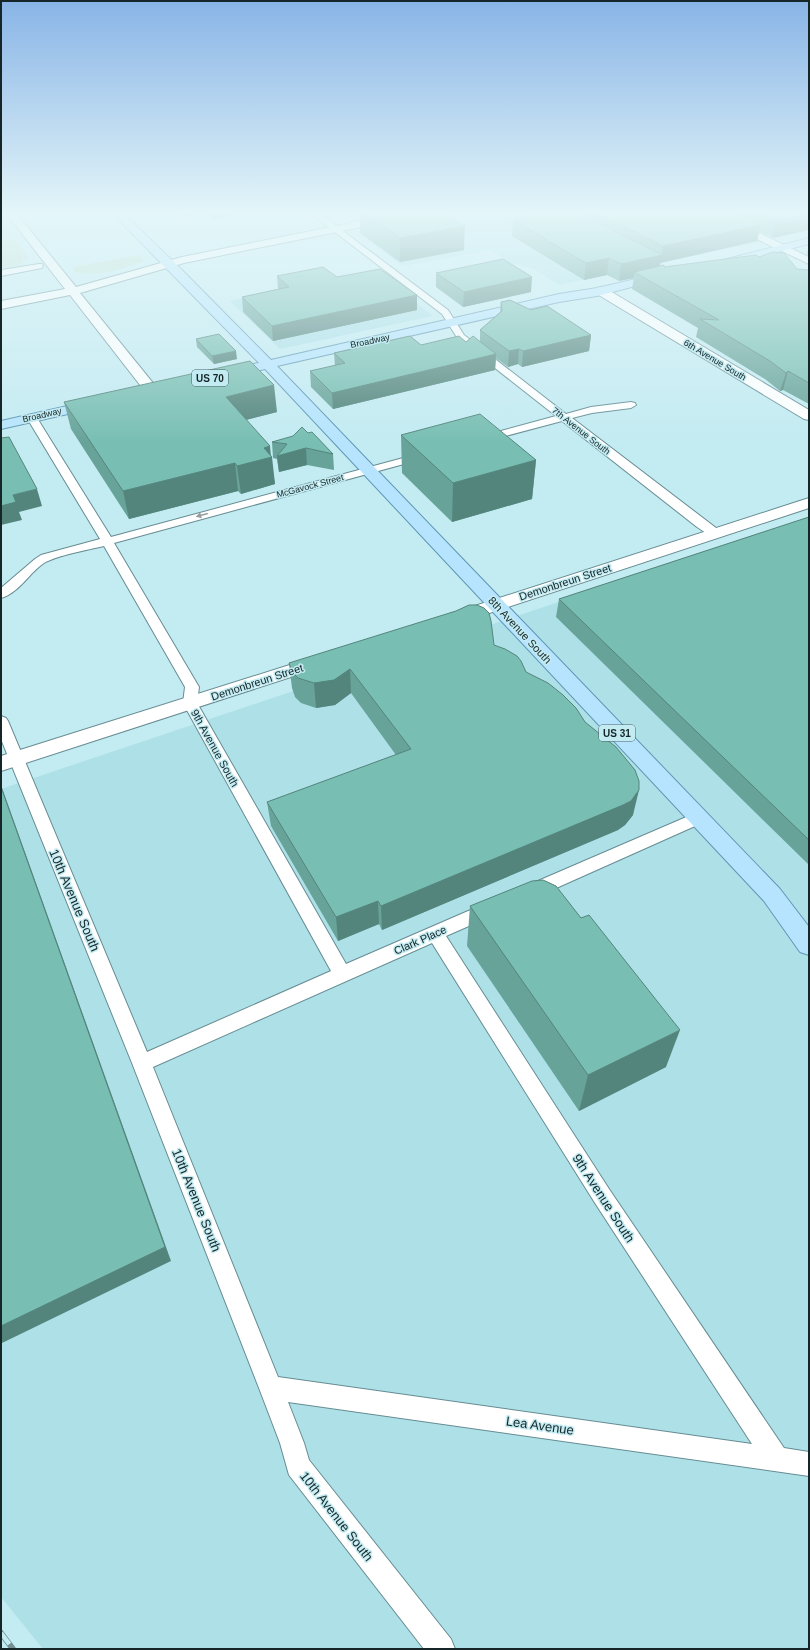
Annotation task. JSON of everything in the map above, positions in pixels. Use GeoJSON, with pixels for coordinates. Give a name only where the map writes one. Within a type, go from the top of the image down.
{"type":"FeatureCollection","features":[{"type":"Feature","properties":{"kind":"main road","name":"US 31"},"geometry":{"type":"LineString","coordinates":[[195,290],[268,365]]}},
{"type":"Feature","properties":{"kind":"main road","name":"Broadway"},"geometry":{"type":"LineString","coordinates":[[241,371],[559,298],[604,290]]}},
{"type":"Feature","properties":{"kind":"main road","name":"8th Avenue South"},"geometry":{"type":"LineString","coordinates":[[268,365],[772,895],[809,925]]}},
{"type":"Feature","properties":{"kind":"main road"},"geometry":{"type":"LineString","coordinates":[[138,394],[159,389]]}},
{"type":"Feature","properties":{"kind":"main road","name":"Broadway"},"geometry":{"type":"LineString","coordinates":[[1,425],[110,400]]}},
{"type":"Feature","properties":{"kind":"main road","name":"8th Avenue South"},"geometry":{"type":"LineString","coordinates":[[772,895],[809,945]]}},
{"type":"Feature","properties":{"kind":"street"},"geometry":{"type":"LineString","coordinates":[[1,305],[77,290]]}},
{"type":"Feature","properties":{"kind":"street","name":"7th Avenue South"},"geometry":{"type":"LineString","coordinates":[[416,290],[445,312],[450,323],[461,337],[701,524],[716,534]]}},
{"type":"Feature","properties":{"kind":"street"},"geometry":{"type":"LineString","coordinates":[[74,291],[159,389]]}},
{"type":"Feature","properties":{"kind":"street","name":"6th Avenue South"},"geometry":{"type":"LineString","coordinates":[[601,291],[809,416]]}},
{"type":"Feature","properties":{"kind":"street"},"geometry":{"type":"LineString","coordinates":[[469,443],[564,417],[605,408],[631,405]]}},
{"type":"Feature","properties":{"kind":"street","name":"9th Avenue South"},"geometry":{"type":"LineString","coordinates":[[32,418],[107,541],[192,687],[190,703],[342,975]]}},
{"type":"Feature","properties":{"kind":"street","name":"McGavock Street"},"geometry":{"type":"LineString","coordinates":[[1,594],[18,582],[37,561],[45,558],[433,453]]}},
{"type":"Feature","properties":{"kind":"street","name":"Demonbreun Street"},"geometry":{"type":"LineString","coordinates":[[438,624],[809,503]]}},
{"type":"Feature","properties":{"kind":"street","name":"Demonbreun Street"},"geometry":{"type":"LineString","coordinates":[[9,761],[335,657]]}},
{"type":"Feature","properties":{"kind":"street","name":"10th Avenue South"},"geometry":{"type":"LineString","coordinates":[[1,721],[9,761],[142,1063],[271,1388],[292,1443],[298,1466],[441,1649]]}},
{"type":"Feature","properties":{"kind":"street","name":"Clark Place"},"geometry":{"type":"LineString","coordinates":[[142,1063],[698,818]]}},
{"type":"Feature","properties":{"kind":"street","name":"9th Avenue South"},"geometry":{"type":"LineString","coordinates":[[435,934],[602,1196],[777,1459]]}},
{"type":"Feature","properties":{"kind":"street","name":"Lea Avenue"},"geometry":{"type":"LineString","coordinates":[[271,1388],[309,1392],[809,1464]]}},
{"type":"Feature","properties":{"kind":"shaded area"},"geometry":{"type":"Polygon","coordinates":[[[285,290],[399,290],[433,316],[280,349],[230,301],[285,290]]]}},
{"type":"Feature","properties":{"kind":"shaded area"},"geometry":{"type":"Polygon","coordinates":[[[809,518],[809,1649],[43,1649],[1,1597],[1,789],[809,518]]]}},
{"type":"Feature","properties":{"kind":"building"},"geometry":{"type":"Polygon","coordinates":[[[275,290],[410,290],[417,295],[272,326],[242,297],[275,290]]]}},
{"type":"Feature","properties":{"kind":"building"},"geometry":{"type":"Polygon","coordinates":[[[461,290],[473,290],[464,292],[461,290]]]}},
{"type":"Feature","properties":{"kind":"building"},"geometry":{"type":"Polygon","coordinates":[[[666,290],[809,290],[809,383],[788,371],[786,373],[770,361],[700,319],[719,320],[666,290]]]}},
{"type":"Feature","properties":{"kind":"building"},"geometry":{"type":"Polygon","coordinates":[[[510,300],[531,310],[547,306],[591,335],[523,351],[519,349],[509,351],[480,330],[502,311],[501,302],[510,300]]]}},
{"type":"Feature","properties":{"kind":"building"},"geometry":{"type":"Polygon","coordinates":[[[219,334],[236,351],[212,356],[196,339],[219,334]]]}},
{"type":"Feature","properties":{"kind":"building"},"geometry":{"type":"Polygon","coordinates":[[[410,336],[421,345],[459,336],[466,342],[473,336],[496,354],[332,393],[310,371],[345,363],[334,353],[410,336]]]}},
{"type":"Feature","properties":{"kind":"building"},"geometry":{"type":"Polygon","coordinates":[[[250,361],[274,385],[226,397],[270,446],[264,448],[272,457],[237,466],[235,463],[123,491],[64,402],[250,361]]]}},
{"type":"Feature","properties":{"kind":"building"},"geometry":{"type":"Polygon","coordinates":[[[480,414],[536,460],[453,483],[401,435],[480,414]]]}},
{"type":"Feature","properties":{"kind":"building"},"geometry":{"type":"Polygon","coordinates":[[[302,427],[308,433],[312,432],[333,454],[306,448],[277,456],[287,444],[272,442],[293,436],[302,427]]]}},
{"type":"Feature","properties":{"kind":"building"},"geometry":{"type":"Polygon","coordinates":[[[9,437],[37,489],[13,495],[16,502],[1,506],[1,438],[9,437]]]}},
{"type":"Feature","properties":{"kind":"building"},"geometry":{"type":"Polygon","coordinates":[[[809,517],[809,840],[559,599],[809,517]]]}},
{"type":"Feature","properties":{"kind":"building"},"geometry":{"type":"Polygon","coordinates":[[[469,605],[477,605],[484,608],[489,613],[494,645],[517,656],[526,672],[548,683],[563,695],[576,708],[585,722],[616,747],[635,770],[639,781],[639,790],[631,801],[623,805],[381,906],[378,901],[336,917],[267,802],[411,749],[350,669],[334,680],[314,683],[298,678],[292,672],[289,663],[456,611],[469,605]]]}},
{"type":"Feature","properties":{"kind":"building"},"geometry":{"type":"Polygon","coordinates":[[[1,787],[165,1247],[1,1326],[1,787]]]}},
{"type":"Feature","properties":{"kind":"building"},"geometry":{"type":"Polygon","coordinates":[[[543,880],[556,886],[581,918],[589,915],[680,1030],[588,1075],[470,906],[532,881],[543,880]]]}},
{"type":"Feature","properties":{"kind":"railway"},"geometry":{"type":"LineString","coordinates":[[1,1633],[13,1649]]}}]}
